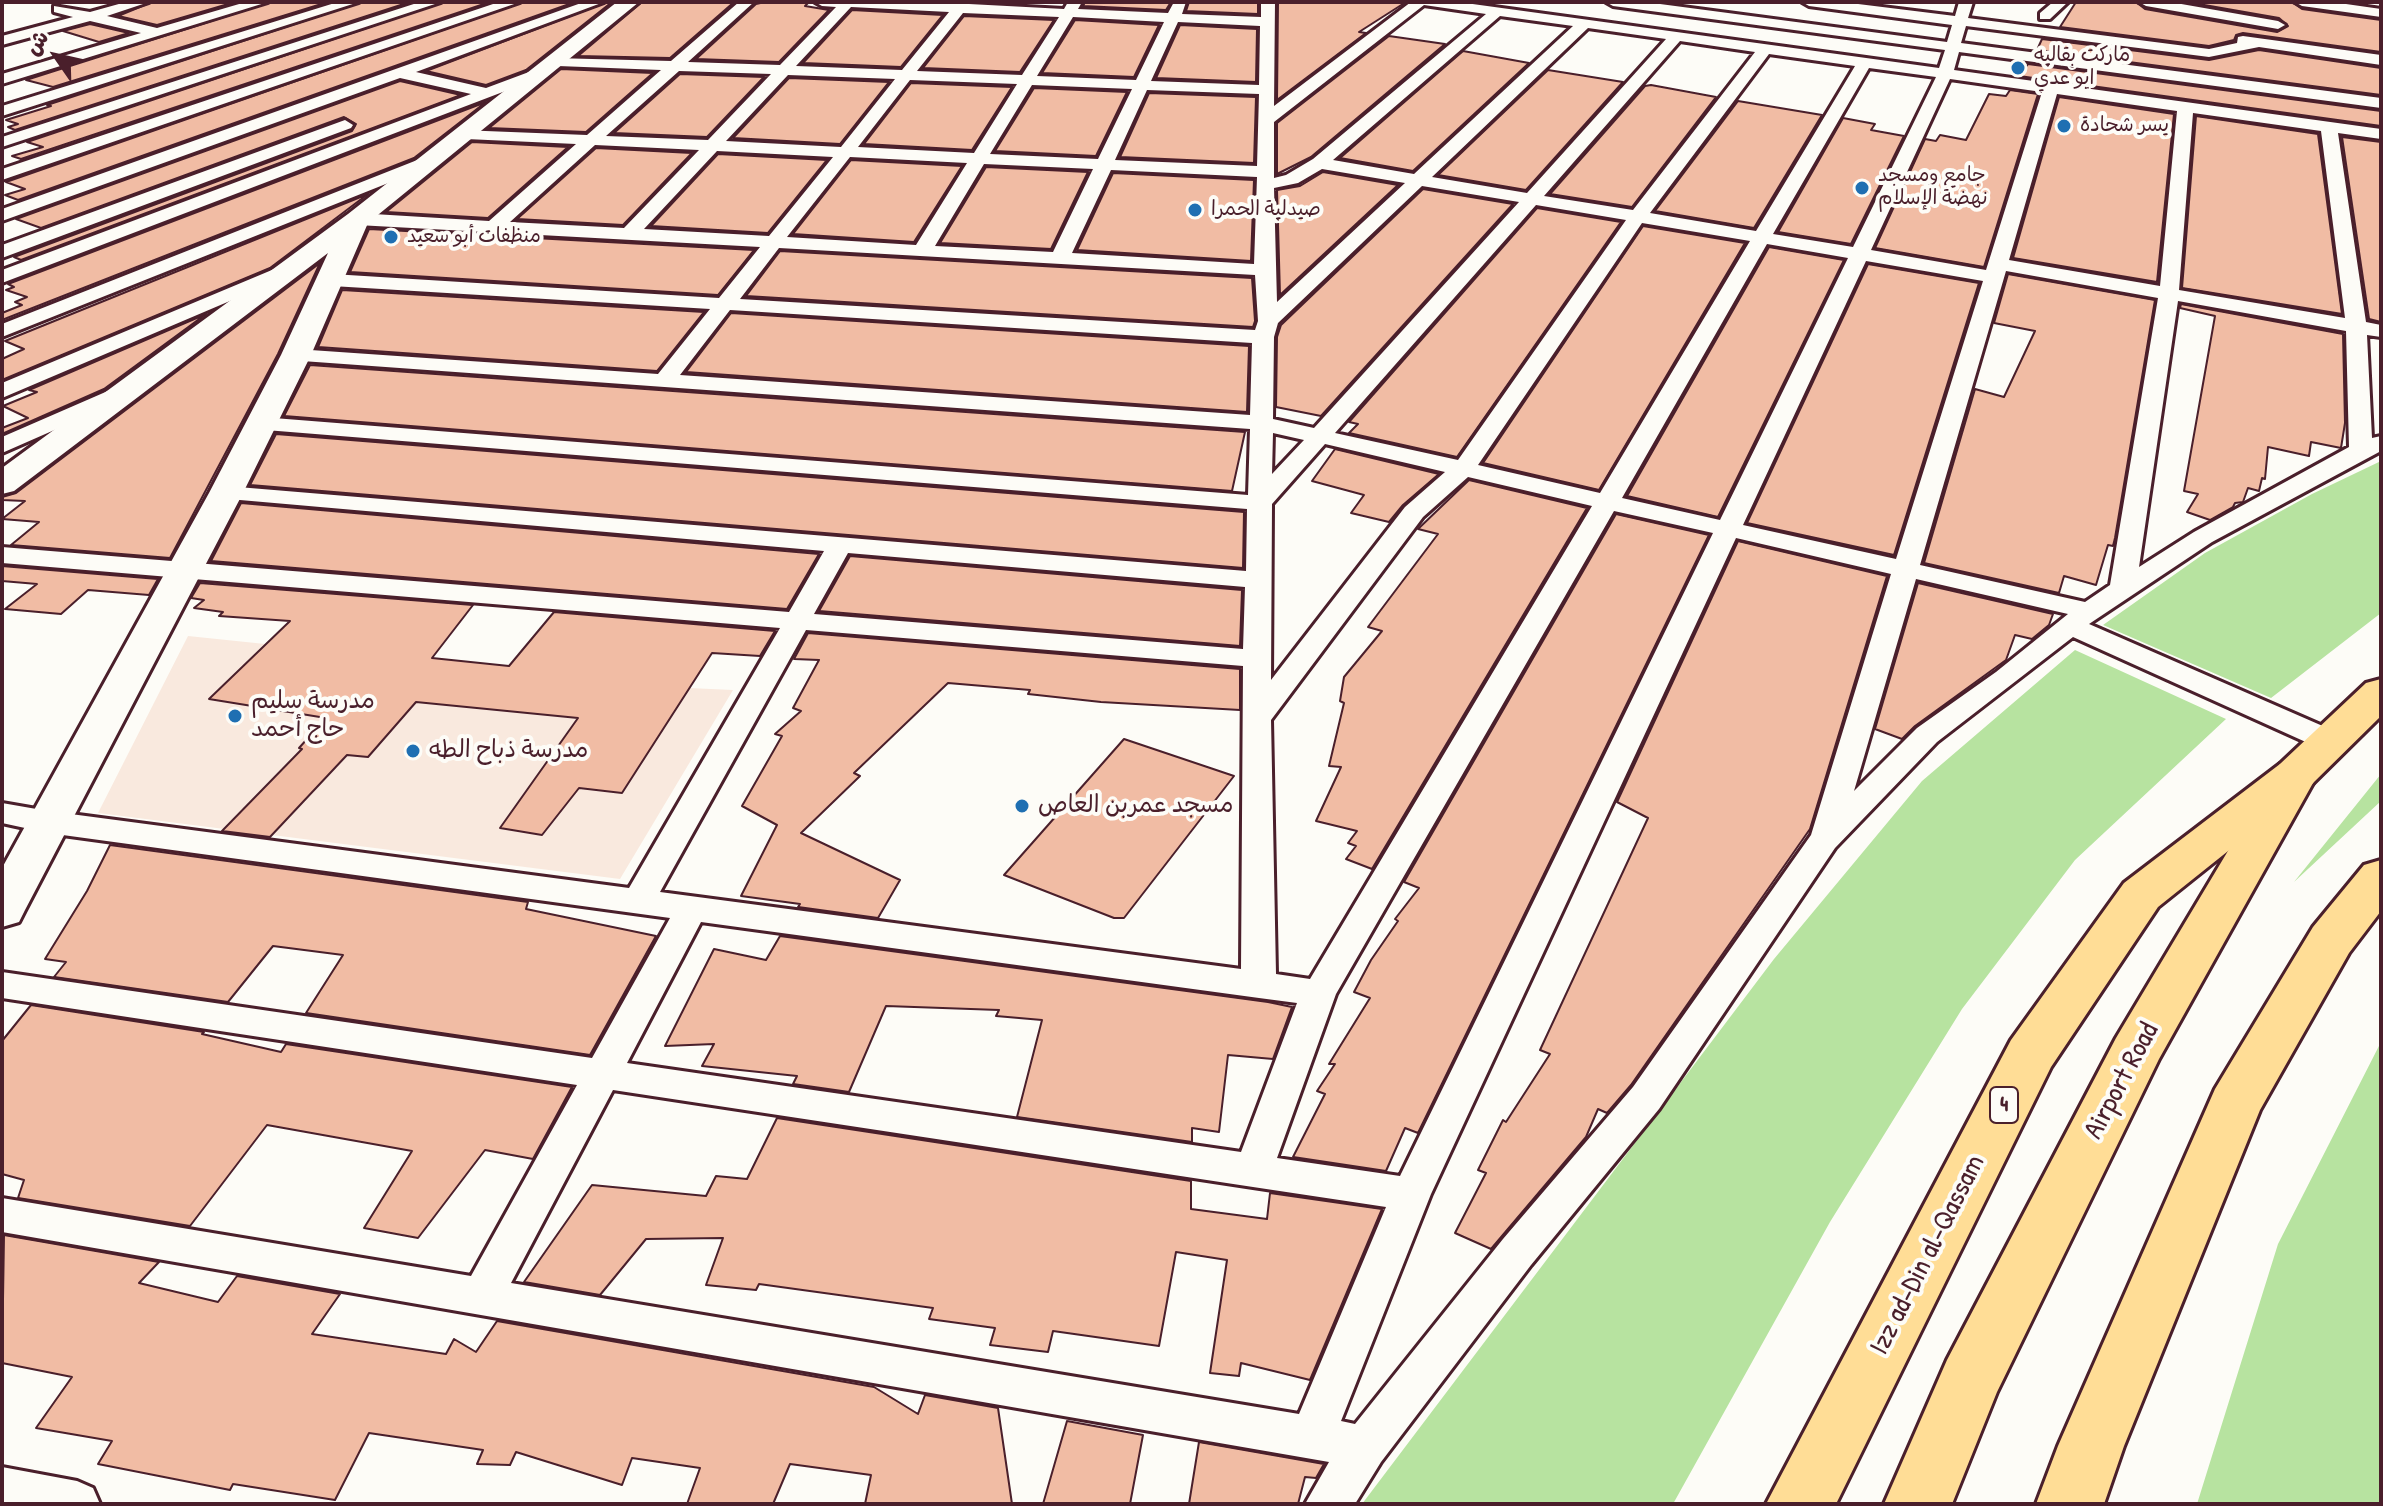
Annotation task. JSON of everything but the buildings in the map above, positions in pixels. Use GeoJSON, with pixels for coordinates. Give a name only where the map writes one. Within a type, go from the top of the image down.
{"type":"FeatureCollection","features":[{"type":"Feature","properties":{"kind":"main road"},"geometry":{"type":"LineString","coordinates":[[2,484],[357,219],[629,2]]}},
{"type":"Feature","properties":{"kind":"main road"},"geometry":{"type":"LineString","coordinates":[[2,910],[226,493],[332,280],[357,219]]}},
{"type":"Feature","properties":{"kind":"main road","name":"Airport Road"},"geometry":{"type":"LineString","coordinates":[[1918,1504],[1970,1381],[2135,1053],[2313,757],[2381,692]]}},
{"type":"Feature","properties":{"kind":"main road","name":"Izz ad-Din al-Qassam"},"geometry":{"type":"LineString","coordinates":[[1800,1504],[2030,1055],[2141,895],[2313,757]]}},
{"type":"Feature","properties":{"kind":"main road"},"geometry":{"type":"LineString","coordinates":[[2070,1504],[2091,1446],[2234,1105],[2331,940],[2381,877]]}},
{"type":"Feature","properties":{"kind":"street"},"geometry":{"type":"LineString","coordinates":[[83,2],[52,11],[92,16],[314,70]]}},
{"type":"Feature","properties":{"kind":"street"},"geometry":{"type":"LineString","coordinates":[[2,41],[142,2]]}},
{"type":"Feature","properties":{"kind":"street"},"geometry":{"type":"LineString","coordinates":[[2,79],[261,2]]}},
{"type":"Feature","properties":{"kind":"street"},"geometry":{"type":"LineString","coordinates":[[2,111],[352,2]]}},
{"type":"Feature","properties":{"kind":"street"},"geometry":{"type":"LineString","coordinates":[[2,142],[434,2]]}},
{"type":"Feature","properties":{"kind":"street"},"geometry":{"type":"LineString","coordinates":[[2,175],[513,2]]}},
{"type":"Feature","properties":{"kind":"street"},"geometry":{"type":"LineString","coordinates":[[2,215],[597,2]]}},
{"type":"Feature","properties":{"kind":"street"},"geometry":{"type":"LineString","coordinates":[[493,227],[747,2]]}},
{"type":"Feature","properties":{"kind":"street"},"geometry":{"type":"LineString","coordinates":[[822,2],[1268,12],[1256,719],[1259,985]]}},
{"type":"Feature","properties":{"kind":"street"},"geometry":{"type":"LineString","coordinates":[[629,234],[848,2]]}},
{"type":"Feature","properties":{"kind":"street"},"geometry":{"type":"LineString","coordinates":[[1267,120],[1420,2]]}},
{"type":"Feature","properties":{"kind":"street"},"geometry":{"type":"LineString","coordinates":[[1428,2],[1864,63],[1948,60],[2051,88],[2381,134]]}},
{"type":"Feature","properties":{"kind":"street"},"geometry":{"type":"LineString","coordinates":[[1548,19],[1568,2]]}},
{"type":"Feature","properties":{"kind":"street"},"geometry":{"type":"LineString","coordinates":[[1613,2],[1948,60],[2381,103]]}},
{"type":"Feature","properties":{"kind":"street"},"geometry":{"type":"LineString","coordinates":[[1809,2],[1964,8],[2209,53],[2261,42]]}},
{"type":"Feature","properties":{"kind":"street"},"geometry":{"type":"LineString","coordinates":[[2061,2],[2038,15],[2073,19]]}},
{"type":"Feature","properties":{"kind":"street"},"geometry":{"type":"LineString","coordinates":[[2261,42],[2267,2]]}},
{"type":"Feature","properties":{"kind":"street"},"geometry":{"type":"LineString","coordinates":[[2302,2],[2381,13]]}},
{"type":"Feature","properties":{"kind":"street"},"geometry":{"type":"LineString","coordinates":[[664,381],[961,5]]}},
{"type":"Feature","properties":{"kind":"street"},"geometry":{"type":"LineString","coordinates":[[2150,5],[2293,28]]}},
{"type":"Feature","properties":{"kind":"street"},"geometry":{"type":"LineString","coordinates":[[922,251],[1072,7]]}},
{"type":"Feature","properties":{"kind":"street"},"geometry":{"type":"LineString","coordinates":[[1312,1438],[1411,1194],[1859,254],[1948,60],[1964,8]]}},
{"type":"Feature","properties":{"kind":"street"},"geometry":{"type":"LineString","coordinates":[[1060,259],[1177,10]]}},
{"type":"Feature","properties":{"kind":"street"},"geometry":{"type":"LineString","coordinates":[[466,134],[1105,164],[1292,179],[1319,163],[1497,12]]}},
{"type":"Feature","properties":{"kind":"street"},"geometry":{"type":"LineString","coordinates":[[332,280],[725,304],[1265,329],[1584,24]]}},
{"type":"Feature","properties":{"kind":"street"},"geometry":{"type":"LineString","coordinates":[[1260,503],[1529,198],[1676,37]]}},
{"type":"Feature","properties":{"kind":"street"},"geometry":{"type":"LineString","coordinates":[[2217,37],[2381,60]]}},
{"type":"Feature","properties":{"kind":"street"},"geometry":{"type":"LineString","coordinates":[[1256,719],[1414,512],[1465,467],[1638,216],[1765,49]]}},
{"type":"Feature","properties":{"kind":"street"},"geometry":{"type":"LineString","coordinates":[[345,60],[488,93]]}},
{"type":"Feature","properties":{"kind":"street"},"geometry":{"type":"LineString","coordinates":[[1253,1171],[1319,993],[1864,63]]}},
{"type":"Feature","properties":{"kind":"street"},"geometry":{"type":"LineString","coordinates":[[2,277],[488,93],[551,66],[675,66],[1267,90]]}},
{"type":"Feature","properties":{"kind":"street"},"geometry":{"type":"LineString","coordinates":[[423,96],[452,85]]}},
{"type":"Feature","properties":{"kind":"street"},"geometry":{"type":"LineString","coordinates":[[1824,840],[2051,88]]}},
{"type":"Feature","properties":{"kind":"street"},"geometry":{"type":"LineString","coordinates":[[2123,589],[2169,294],[2185,107]]}},
{"type":"Feature","properties":{"kind":"street"},"geometry":{"type":"LineString","coordinates":[[2,252],[365,117]]}},
{"type":"Feature","properties":{"kind":"street"},"geometry":{"type":"LineString","coordinates":[[1328,1504],[1365,1447],[1517,1252],[1646,1098],[1824,840],[1927,735],[2006,678],[2080,618],[2123,589],[2203,537],[2371,446],[2329,127]]}},
{"type":"Feature","properties":{"kind":"street"},"geometry":{"type":"LineString","coordinates":[[2,142],[162,192]]}},
{"type":"Feature","properties":{"kind":"street"},"geometry":{"type":"LineString","coordinates":[[2,331],[435,158]]}},
{"type":"Feature","properties":{"kind":"street"},"geometry":{"type":"LineString","coordinates":[[1319,163],[1859,254],[2169,294],[2381,331]]}},
{"type":"Feature","properties":{"kind":"street"},"geometry":{"type":"LineString","coordinates":[[357,219],[1264,270]]}},
{"type":"Feature","properties":{"kind":"street"},"geometry":{"type":"LineString","coordinates":[[2,391],[293,267]]}},
{"type":"Feature","properties":{"kind":"street"},"geometry":{"type":"LineString","coordinates":[[296,355],[1261,423],[1465,467],[1906,570],[2080,618],[2313,757]]}},
{"type":"Feature","properties":{"kind":"street"},"geometry":{"type":"LineString","coordinates":[[2,446],[129,389]]}},
{"type":"Feature","properties":{"kind":"street"},"geometry":{"type":"LineString","coordinates":[[261,424],[1260,503]]}},
{"type":"Feature","properties":{"kind":"street"},"geometry":{"type":"LineString","coordinates":[[226,493],[1258,580]]}},
{"type":"Feature","properties":{"kind":"street"},"geometry":{"type":"LineString","coordinates":[[638,902],[840,545]]}},
{"type":"Feature","properties":{"kind":"street"},"geometry":{"type":"LineString","coordinates":[[2,555],[1258,659]]}},
{"type":"Feature","properties":{"kind":"street"},"geometry":{"type":"LineString","coordinates":[[2,813],[48,822],[691,910],[1319,993]]}},
{"type":"Feature","properties":{"kind":"street"},"geometry":{"type":"LineString","coordinates":[[482,1297],[691,910]]}},
{"type":"Feature","properties":{"kind":"street"},"geometry":{"type":"LineString","coordinates":[[2,985],[1411,1194]]}},
{"type":"Feature","properties":{"kind":"street"},"geometry":{"type":"LineString","coordinates":[[2,1215],[1365,1447]]}},
{"type":"Feature","properties":{"kind":"street"},"geometry":{"type":"LineString","coordinates":[[2,1490],[77,1504]]}},
{"type":"Feature","properties":{"kind":"shaded area","name":"مدرسة ذباح الطه"},"geometry":{"type":"Polygon","coordinates":[[[188,636],[733,690],[620,879],[98,813],[188,636]]]}},
{"type":"Feature","properties":{"kind":"green space"},"geometry":{"type":"Polygon","coordinates":[[[2381,461],[2381,613],[2271,698],[2103,625],[2205,553],[2312,494],[2381,461]]]}},
{"type":"Feature","properties":{"kind":"green space"},"geometry":{"type":"Polygon","coordinates":[[[2075,650],[2226,719],[2075,860],[1962,1009],[1830,1222],[1673,1504],[1362,1504],[1774,959],[1922,781],[2075,650]]]}},
{"type":"Feature","properties":{"kind":"green space"},"geometry":{"type":"Polygon","coordinates":[[[2381,774],[2381,801],[2294,882],[2381,774]]]}},
{"type":"Feature","properties":{"kind":"green space"},"geometry":{"type":"Polygon","coordinates":[[[2381,1042],[2381,1504],[2197,1504],[2278,1244],[2381,1042]]]}},
{"type":"Feature","properties":{"kind":"place","name":"ماركت بقاليه ابو عدي"},"geometry":{"type":"Point","coordinates":[2018,68]}},
{"type":"Feature","properties":{"kind":"place","name":"يسر شحادة"},"geometry":{"type":"Point","coordinates":[2064,126]}},
{"type":"Feature","properties":{"kind":"place","name":"جامع ومسجد نهضة الإسلام"},"geometry":{"type":"Point","coordinates":[1862,188]}},
{"type":"Feature","properties":{"kind":"place","name":"صيدلية الحمرا"},"geometry":{"type":"Point","coordinates":[1195,210]}},
{"type":"Feature","properties":{"kind":"place","name":"منظفات أبو سعيد"},"geometry":{"type":"Point","coordinates":[391,237]}},
{"type":"Feature","properties":{"kind":"place","name":"مدرسة سليم حاج أحمد"},"geometry":{"type":"Point","coordinates":[235,716]}},
{"type":"Feature","properties":{"kind":"place","name":"مدرسة ذباح الطه"},"geometry":{"type":"Point","coordinates":[413,751]}},
{"type":"Feature","properties":{"kind":"place","name":"مسجد عمربن العاص"},"geometry":{"type":"Point","coordinates":[1022,806]}}]}
